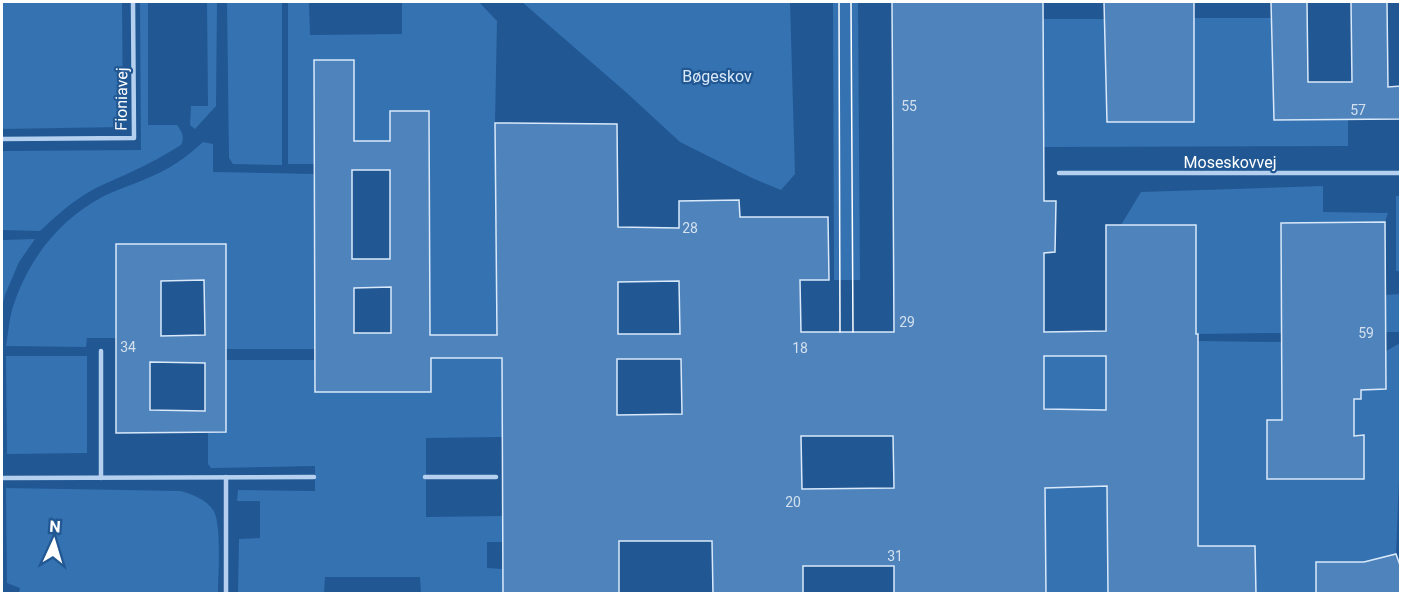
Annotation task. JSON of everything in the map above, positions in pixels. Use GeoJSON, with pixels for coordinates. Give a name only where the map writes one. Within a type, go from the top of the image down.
{"type":"FeatureCollection","features":[{"type":"Feature","properties":{"kind":"lane","name":"Fioniavej"},"geometry":{"type":"LineString","coordinates":[[2,139],[134,138],[133,2]]}},
{"type":"Feature","properties":{"kind":"lane","name":"Moseskovvej"},"geometry":{"type":"LineString","coordinates":[[1059,173],[1401,174]]}},
{"type":"Feature","properties":{"kind":"lane"},"geometry":{"type":"LineString","coordinates":[[101,351],[101,478]]}},
{"type":"Feature","properties":{"kind":"lane"},"geometry":{"type":"LineString","coordinates":[[226,477],[226,594]]}},
{"type":"Feature","properties":{"kind":"lane"},"geometry":{"type":"LineString","coordinates":[[2,478],[314,477]]}},
{"type":"Feature","properties":{"kind":"lane"},"geometry":{"type":"LineString","coordinates":[[425,477],[496,477]]}},
{"type":"Feature","properties":{"kind":"green space"},"geometry":{"type":"Polygon","coordinates":[[[2,2],[122,2],[123,127],[2,129],[2,2]]]}},
{"type":"Feature","properties":{"kind":"green space"},"geometry":{"type":"Polygon","coordinates":[[[140,2],[148,2],[148,125],[177,125],[183,139],[181,145],[144,166],[90,191],[67,207],[40,231],[2,230],[2,151],[141,150],[140,2]]]}},
{"type":"Feature","properties":{"kind":"green space"},"geometry":{"type":"Polygon","coordinates":[[[207,2],[217,2],[216,106],[195,129],[190,125],[191,106],[208,106],[207,2]]]}},
{"type":"Feature","properties":{"kind":"green space"},"geometry":{"type":"Polygon","coordinates":[[[227,2],[282,2],[282,165],[233,164],[229,158],[227,2]]]}},
{"type":"Feature","properties":{"kind":"green space"},"geometry":{"type":"Polygon","coordinates":[[[288,2],[309,2],[310,35],[402,34],[402,2],[479,2],[497,21],[495,123],[497,335],[430,335],[429,111],[391,111],[390,141],[354,141],[354,60],[315,60],[315,164],[288,164],[288,2]]]}},
{"type":"Feature","properties":{"kind":"green space","name":"Bøgeskov"},"geometry":{"type":"Polygon","coordinates":[[[522,2],[790,2],[795,174],[781,190],[680,142],[522,2]]]}},
{"type":"Feature","properties":{"kind":"green space"},"geometry":{"type":"Polygon","coordinates":[[[833,2],[858,2],[860,280],[834,280],[833,2]]]}},
{"type":"Feature","properties":{"kind":"green space"},"geometry":{"type":"Polygon","coordinates":[[[1194,18],[1271,18],[1274,120],[1348,119],[1348,146],[1043,147],[1043,19],[1104,19],[1107,122],[1194,122],[1194,18]]]}},
{"type":"Feature","properties":{"kind":"green space"},"geometry":{"type":"Polygon","coordinates":[[[203,142],[213,144],[213,172],[315,174],[315,349],[226,349],[225,244],[116,244],[116,338],[87,338],[86,347],[6,346],[11,314],[18,292],[36,259],[59,230],[87,206],[174,165],[203,142]]]}},
{"type":"Feature","properties":{"kind":"green space"},"geometry":{"type":"Polygon","coordinates":[[[1323,186],[1323,212],[1388,213],[1385,222],[1282,333],[1196,334],[1196,225],[1121,225],[1141,192],[1323,186]]]}},
{"type":"Feature","properties":{"kind":"green space"},"geometry":{"type":"Polygon","coordinates":[[[1396,196],[1400,196],[1400,271],[1396,271],[1396,196]]]}},
{"type":"Feature","properties":{"kind":"green space"},"geometry":{"type":"Polygon","coordinates":[[[35,239],[19,262],[2,307],[2,240],[35,239]]]}},
{"type":"Feature","properties":{"kind":"green space"},"geometry":{"type":"Polygon","coordinates":[[[1400,294],[1400,332],[1386,332],[1385,295],[1400,294]]]}},
{"type":"Feature","properties":{"kind":"green space"},"geometry":{"type":"Polygon","coordinates":[[[1198,341],[1282,342],[1361,390],[1386,389],[1386,351],[1400,343],[1400,478],[1396,554],[1361,563],[1316,562],[1316,593],[1256,594],[1255,546],[1217,546],[1198,594],[1198,341]]]}},
{"type":"Feature","properties":{"kind":"green space"},"geometry":{"type":"Polygon","coordinates":[[[6,356],[87,356],[87,453],[7,454],[6,356]]]}},
{"type":"Feature","properties":{"kind":"green space"},"geometry":{"type":"Polygon","coordinates":[[[1044,356],[1106,356],[1108,593],[1046,593],[1045,488],[1074,410],[1044,409],[1044,356]]]}},
{"type":"Feature","properties":{"kind":"green space"},"geometry":{"type":"Polygon","coordinates":[[[431,358],[502,358],[503,437],[426,438],[426,517],[503,516],[503,542],[487,542],[487,568],[503,569],[503,593],[421,593],[420,577],[325,577],[324,593],[238,593],[239,539],[260,538],[260,501],[237,501],[238,490],[315,491],[315,466],[211,468],[208,464],[208,432],[226,432],[226,360],[315,360],[316,392],[430,392],[431,358]]]}},
{"type":"Feature","properties":{"kind":"green space"},"geometry":{"type":"Polygon","coordinates":[[[6,488],[181,491],[199,498],[213,510],[218,526],[218,593],[19,593],[20,588],[7,583],[6,488]]]}},
{"type":"Feature","properties":{"kind":"building"},"geometry":{"type":"Polygon","coordinates":[[[892,2],[1043,2],[1044,201],[1056,201],[1055,252],[1044,253],[1044,332],[1106,331],[1106,225],[1196,225],[1198,546],[1255,546],[1256,594],[1108,594],[1107,486],[1045,488],[1046,594],[894,594],[894,566],[803,566],[803,594],[713,594],[712,541],[619,541],[619,594],[503,594],[502,358],[431,358],[431,392],[315,392],[314,60],[354,60],[354,141],[390,141],[390,111],[429,111],[430,335],[497,335],[495,123],[617,124],[618,227],[679,228],[679,201],[739,200],[740,217],[828,217],[829,280],[800,280],[801,332],[894,332],[892,2]],[[352,170],[352,259],[390,259],[390,170],[352,170]],[[679,281],[618,282],[618,334],[680,334],[679,281]],[[391,287],[354,288],[354,333],[391,333],[391,287]],[[1044,356],[1044,409],[1106,410],[1106,356],[1044,356]],[[617,359],[617,415],[682,414],[681,359],[617,359]],[[801,436],[802,489],[894,488],[893,436],[801,436]]]}},
{"type":"Feature","properties":{"kind":"building"},"geometry":{"type":"Polygon","coordinates":[[[1104,2],[1194,2],[1194,122],[1107,122],[1104,2]]]}},
{"type":"Feature","properties":{"kind":"building"},"geometry":{"type":"Polygon","coordinates":[[[1271,2],[1307,2],[1308,82],[1352,82],[1351,2],[1387,2],[1388,87],[1401,86],[1401,119],[1274,120],[1271,2]]]}},
{"type":"Feature","properties":{"kind":"building"},"geometry":{"type":"Polygon","coordinates":[[[1385,222],[1386,389],[1361,390],[1361,399],[1354,399],[1354,436],[1364,435],[1364,479],[1267,479],[1267,420],[1282,420],[1281,223],[1385,222]]]}},
{"type":"Feature","properties":{"kind":"building"},"geometry":{"type":"Polygon","coordinates":[[[116,244],[226,244],[226,432],[116,433],[116,244]],[[204,280],[161,281],[161,336],[205,335],[204,280]],[[150,362],[150,410],[205,411],[205,363],[150,362]]]}},
{"type":"Feature","properties":{"kind":"building"},"geometry":{"type":"Polygon","coordinates":[[[1396,554],[1401,568],[1401,594],[1316,594],[1316,562],[1364,562],[1396,554]]]}},
{"type":"Feature","properties":{"kind":"tram line"},"geometry":{"type":"LineString","coordinates":[[839,2],[840,332]]}},
{"type":"Feature","properties":{"kind":"tram line"},"geometry":{"type":"LineString","coordinates":[[851,2],[853,332]]}}]}
